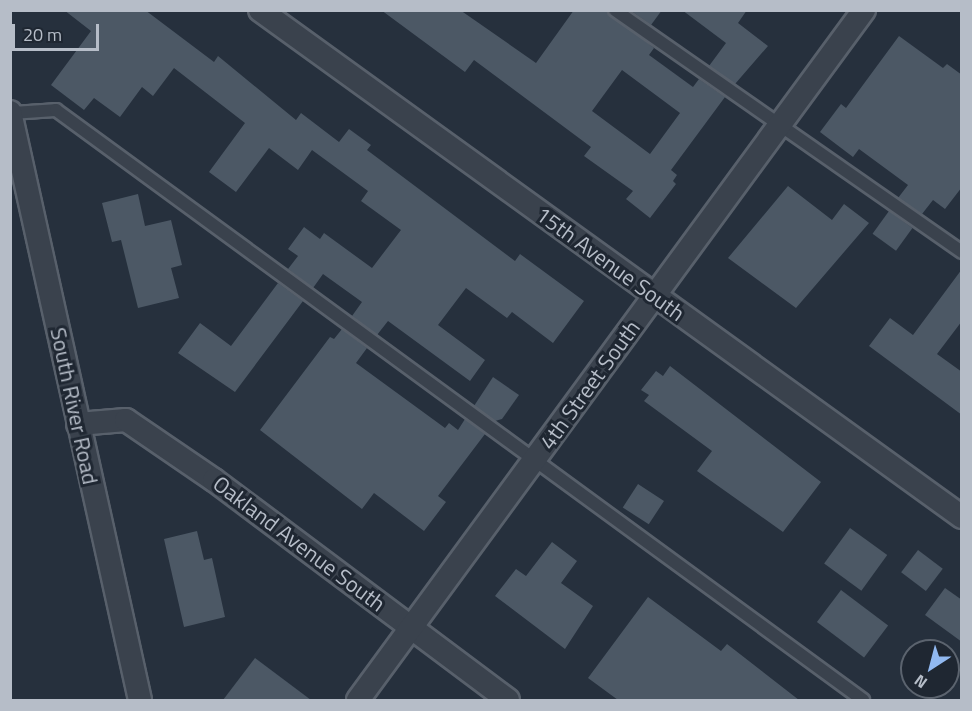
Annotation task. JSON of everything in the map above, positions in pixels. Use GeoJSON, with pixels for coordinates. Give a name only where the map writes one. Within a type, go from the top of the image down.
{"type":"FeatureCollection","features":[{"type":"Feature","properties":{"kind":"street","name":"15th Avenue South"},"geometry":{"type":"LineString","coordinates":[[260,10],[962,517]]}},
{"type":"Feature","properties":{"kind":"street","name":"4th Street South"},"geometry":{"type":"LineString","coordinates":[[358,700],[864,10]]}},
{"type":"Feature","properties":{"kind":"street","name":"South River Road"},"geometry":{"type":"LineString","coordinates":[[11,113],[140,700]]}},
{"type":"Feature","properties":{"kind":"street","name":"Oakland Avenue South"},"geometry":{"type":"LineString","coordinates":[[78,424],[126,420],[214,480],[508,700]]}},
{"type":"Feature","properties":{"kind":"lane"},"geometry":{"type":"LineString","coordinates":[[615,10],[962,252]]}},
{"type":"Feature","properties":{"kind":"lane"},"geometry":{"type":"LineString","coordinates":[[11,113],[56,110],[862,700]]}},
{"type":"Feature","properties":{"kind":"building"},"geometry":{"type":"Polygon","coordinates":[[[64,10],[145,10],[214,62],[218,56],[296,120],[301,113],[339,142],[349,129],[371,145],[367,150],[515,261],[520,254],[584,301],[553,343],[512,312],[507,318],[466,288],[438,325],[485,360],[470,381],[388,321],[377,335],[352,316],[362,302],[323,274],[313,288],[288,269],[298,256],[288,249],[304,227],[320,239],[324,233],[372,268],[401,230],[361,201],[368,191],[312,150],[298,170],[269,148],[236,192],[209,172],[245,123],[174,68],[153,96],[142,87],[120,117],[94,98],[84,110],[51,85],[91,31],[64,10]]]}},
{"type":"Feature","properties":{"kind":"building"},"geometry":{"type":"Polygon","coordinates":[[[381,10],[460,10],[536,63],[574,10],[607,10],[654,48],[649,55],[693,87],[699,79],[725,97],[671,170],[677,175],[673,181],[676,184],[650,218],[626,199],[633,191],[584,156],[591,147],[474,60],[465,72],[381,10]],[[622,70],[592,111],[650,154],[680,113],[622,70]]]}},
{"type":"Feature","properties":{"kind":"building"},"geometry":{"type":"Polygon","coordinates":[[[630,10],[662,10],[651,25],[630,10]]]}},
{"type":"Feature","properties":{"kind":"building"},"geometry":{"type":"Polygon","coordinates":[[[682,10],[747,10],[738,23],[768,46],[735,84],[709,66],[726,43],[682,10]]]}},
{"type":"Feature","properties":{"kind":"building"},"geometry":{"type":"Polygon","coordinates":[[[899,36],[943,68],[947,64],[962,75],[962,187],[945,209],[933,200],[922,214],[898,198],[908,185],[859,149],[853,157],[820,132],[841,104],[846,108],[899,36]]]}},
{"type":"Feature","properties":{"kind":"building"},"geometry":{"type":"Polygon","coordinates":[[[788,186],[832,220],[844,204],[869,223],[796,308],[728,258],[788,186]]]}},
{"type":"Feature","properties":{"kind":"building"},"geometry":{"type":"Polygon","coordinates":[[[138,194],[145,226],[171,220],[182,265],[171,268],[179,298],[138,308],[121,240],[112,242],[102,203],[138,194]]]}},
{"type":"Feature","properties":{"kind":"building"},"geometry":{"type":"Polygon","coordinates":[[[889,211],[912,228],[896,251],[873,234],[889,211]]]}},
{"type":"Feature","properties":{"kind":"building"},"geometry":{"type":"Polygon","coordinates":[[[962,269],[962,321],[937,354],[962,372],[962,415],[869,346],[890,318],[913,335],[962,269]]]}},
{"type":"Feature","properties":{"kind":"building"},"geometry":{"type":"Polygon","coordinates":[[[278,283],[303,301],[235,392],[178,353],[200,323],[231,346],[278,283]]]}},
{"type":"Feature","properties":{"kind":"building"},"geometry":{"type":"Polygon","coordinates":[[[342,329],[367,348],[356,363],[445,428],[449,423],[458,430],[465,419],[485,434],[438,496],[446,502],[424,531],[374,493],[362,509],[260,430],[330,337],[334,339],[342,329]]]}},
{"type":"Feature","properties":{"kind":"building"},"geometry":{"type":"Polygon","coordinates":[[[670,366],[821,482],[783,532],[697,471],[712,451],[644,401],[649,395],[641,390],[656,371],[663,376],[670,366]]]}},
{"type":"Feature","properties":{"kind":"building"},"geometry":{"type":"Polygon","coordinates":[[[493,377],[519,395],[502,419],[495,421],[474,406],[493,377]]]}},
{"type":"Feature","properties":{"kind":"building"},"geometry":{"type":"Polygon","coordinates":[[[638,484],[664,501],[649,524],[623,507],[638,484]]]}},
{"type":"Feature","properties":{"kind":"building"},"geometry":{"type":"Polygon","coordinates":[[[850,528],[887,555],[861,591],[824,564],[850,528]]]}},
{"type":"Feature","properties":{"kind":"building"},"geometry":{"type":"Polygon","coordinates":[[[197,531],[204,560],[212,558],[225,617],[184,627],[164,539],[197,531]]]}},
{"type":"Feature","properties":{"kind":"building"},"geometry":{"type":"Polygon","coordinates":[[[552,542],[577,561],[561,583],[593,606],[565,649],[495,596],[516,569],[526,576],[552,542]]]}},
{"type":"Feature","properties":{"kind":"building"},"geometry":{"type":"Polygon","coordinates":[[[918,550],[943,569],[926,591],[901,572],[918,550]]]}},
{"type":"Feature","properties":{"kind":"building"},"geometry":{"type":"Polygon","coordinates":[[[945,588],[962,600],[962,642],[960,639],[925,615],[945,588]]]}},
{"type":"Feature","properties":{"kind":"building"},"geometry":{"type":"Polygon","coordinates":[[[841,590],[888,626],[864,657],[817,622],[841,590]]]}},
{"type":"Feature","properties":{"kind":"building"},"geometry":{"type":"Polygon","coordinates":[[[648,597],[721,651],[727,644],[799,700],[618,700],[588,678],[648,597]]]}},
{"type":"Feature","properties":{"kind":"building"},"geometry":{"type":"Polygon","coordinates":[[[255,658],[311,700],[223,700],[255,658]]]}}]}
